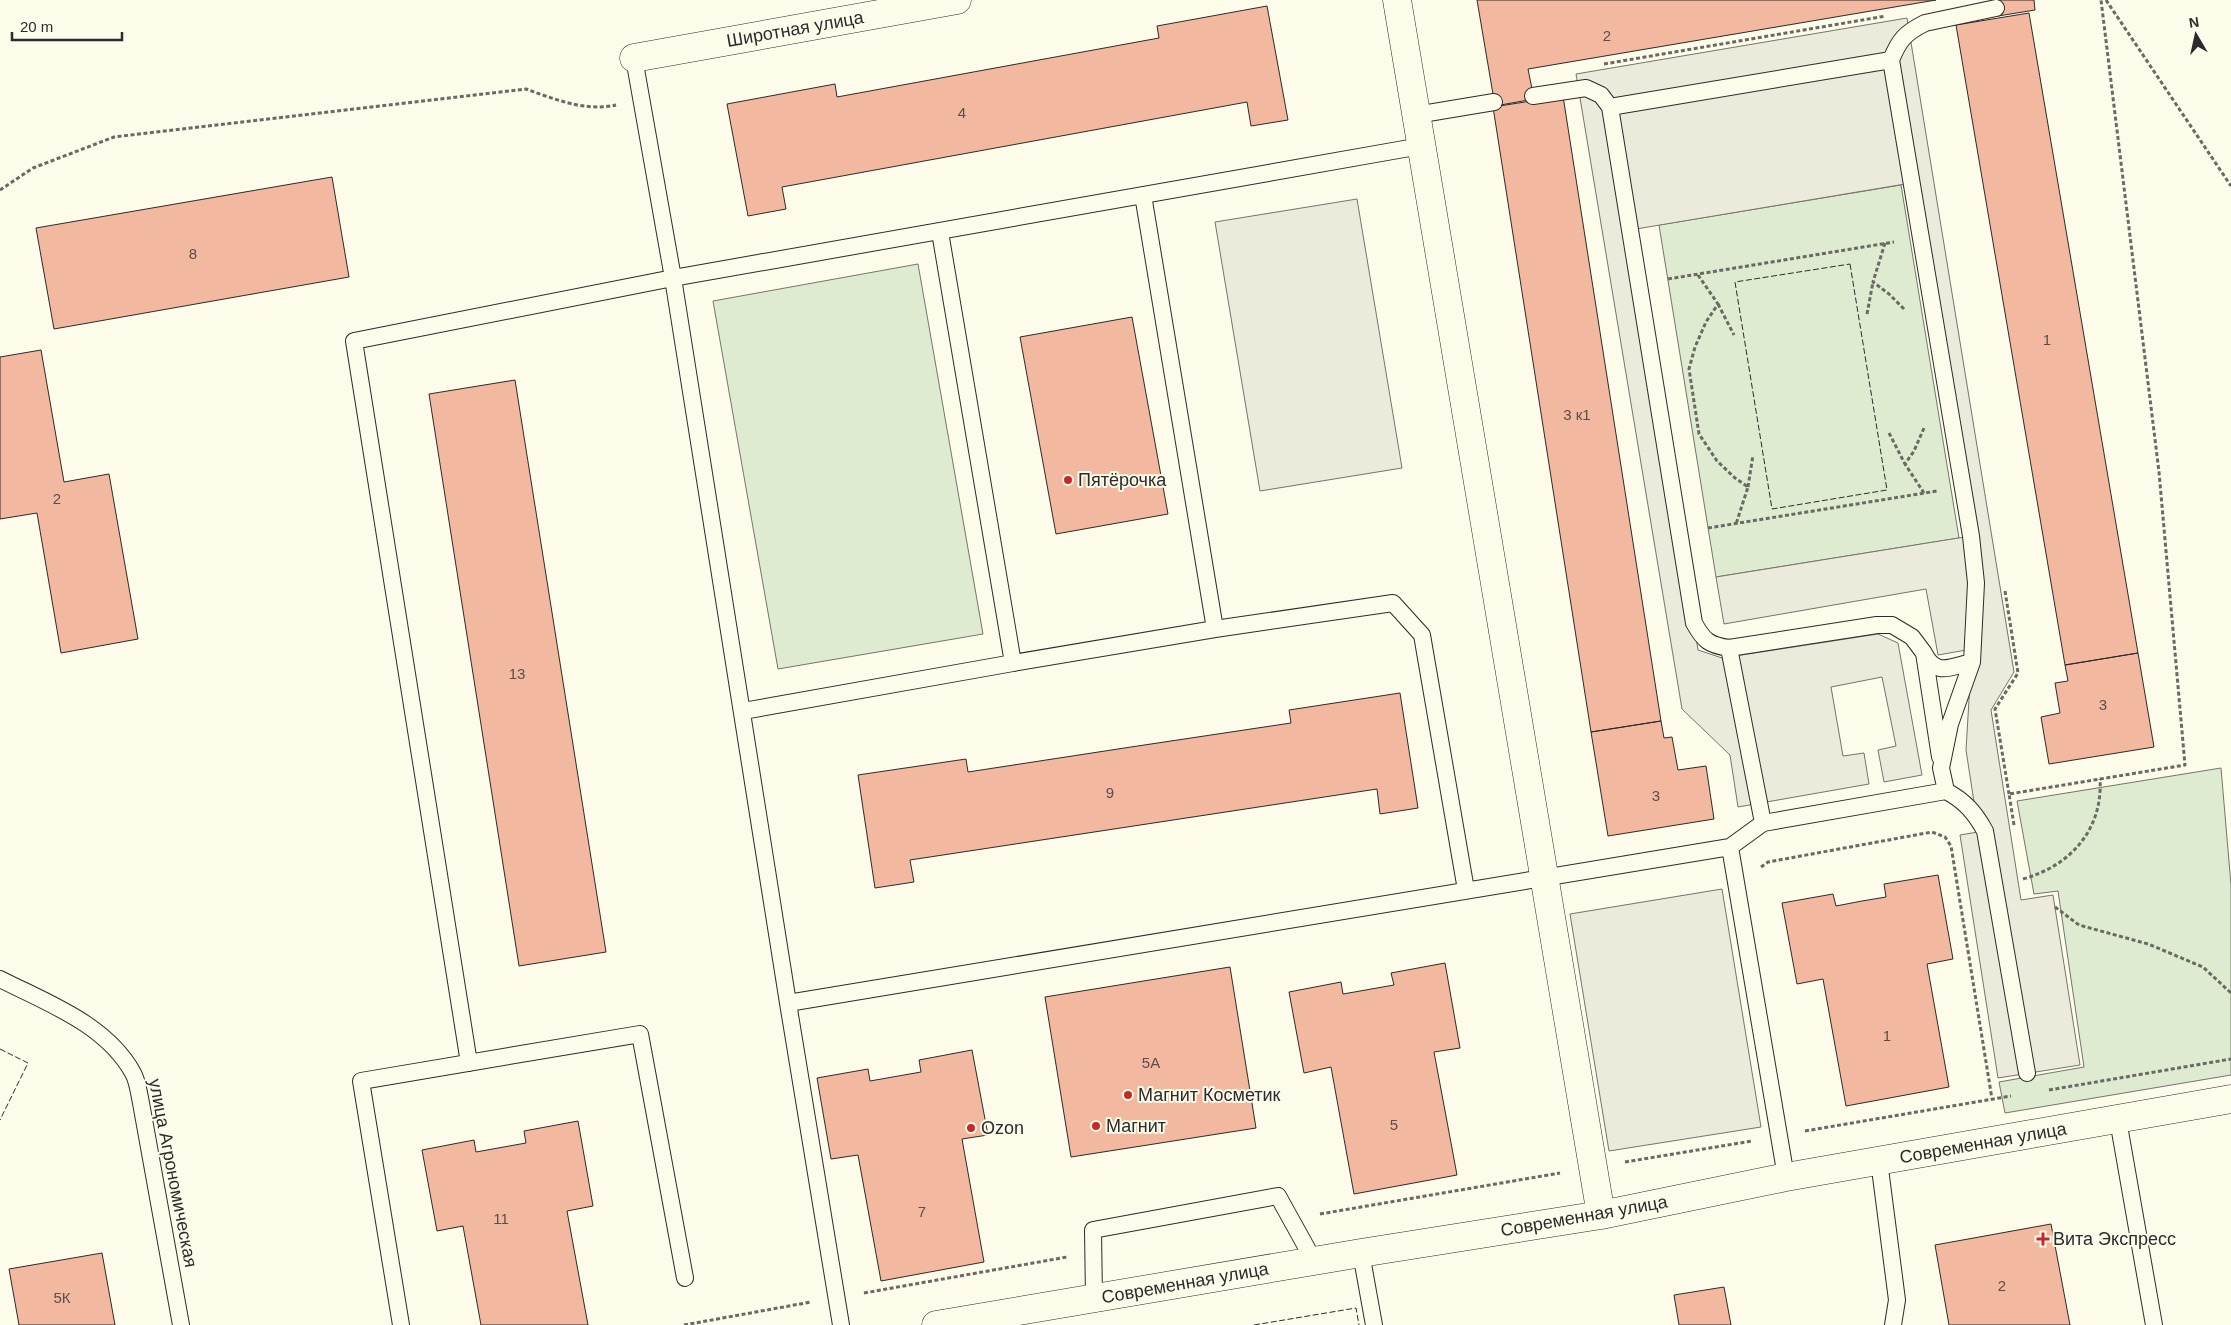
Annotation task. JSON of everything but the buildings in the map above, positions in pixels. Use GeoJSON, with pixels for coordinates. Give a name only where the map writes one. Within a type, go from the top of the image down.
{"type":"FeatureCollection","features":[{"type":"Feature","properties":{"kind":"street","name":"Широтная улица"},"geometry":{"type":"LineString","coordinates":[[634,58],[957,0]]}},
{"type":"Feature","properties":{"kind":"street"},"geometry":{"type":"LineString","coordinates":[[1397,0],[1601,1215]]}},
{"type":"Feature","properties":{"kind":"street","name":"Современная улица"},"geometry":{"type":"LineString","coordinates":[[936,1325],[1361,1253],[1601,1215],[1786,1177],[2231,1099]]}},
{"type":"Feature","properties":{"kind":"lane"},"geometry":{"type":"LineString","coordinates":[[1941,768],[1950,724],[1963,693],[1972,662],[1976,583],[1963,486],[1891,60],[1898,43],[1915,28],[1932,22],[1996,8]]}},
{"type":"Feature","properties":{"kind":"lane"},"geometry":{"type":"LineString","coordinates":[[634,58],[673,278],[841,1325]]}},
{"type":"Feature","properties":{"kind":"lane"},"geometry":{"type":"LineString","coordinates":[[1610,107],[1891,60]]}},
{"type":"Feature","properties":{"kind":"lane"},"geometry":{"type":"LineString","coordinates":[[1533,96],[1586,88],[1601,95],[1610,107],[1694,623],[1702,638],[1716,646],[1729,648],[1878,625],[1892,625],[1912,637],[1929,663],[1935,668],[1943,669],[1972,662]]}},
{"type":"Feature","properties":{"kind":"lane"},"geometry":{"type":"LineString","coordinates":[[1416,114],[1494,102]]}},
{"type":"Feature","properties":{"kind":"lane"},"geometry":{"type":"LineString","coordinates":[[469,1062],[354,341],[673,278],[1421,146]]}},
{"type":"Feature","properties":{"kind":"lane"},"geometry":{"type":"LineString","coordinates":[[1143,195],[1215,629]]}},
{"type":"Feature","properties":{"kind":"lane"},"geometry":{"type":"LineString","coordinates":[[940,232],[1013,663]]}},
{"type":"Feature","properties":{"kind":"lane"},"geometry":{"type":"LineString","coordinates":[[743,711],[1215,629],[1392,603],[1422,635],[1466,890]]}},
{"type":"Feature","properties":{"kind":"lane"},"geometry":{"type":"LineString","coordinates":[[1729,648],[1763,823]]}},
{"type":"Feature","properties":{"kind":"lane"},"geometry":{"type":"LineString","coordinates":[[1924,653],[1946,791]]}},
{"type":"Feature","properties":{"kind":"lane"},"geometry":{"type":"LineString","coordinates":[[788,1003],[1730,847],[1763,823],[1946,791],[1966,804],[1976,814],[1985,831],[2027,1073]]}},
{"type":"Feature","properties":{"kind":"lane"},"geometry":{"type":"LineString","coordinates":[[1730,847],[1786,1177]]}},
{"type":"Feature","properties":{"kind":"lane","name":"улица Агрономическая"},"geometry":{"type":"LineString","coordinates":[[0,978],[85,1023],[113,1045],[134,1075],[141,1103],[181,1325]]}},
{"type":"Feature","properties":{"kind":"lane"},"geometry":{"type":"LineString","coordinates":[[401,1325],[361,1081],[469,1062],[640,1034],[685,1278]]}},
{"type":"Feature","properties":{"kind":"lane"},"geometry":{"type":"LineString","coordinates":[[2118,1120],[2154,1325]]}},
{"type":"Feature","properties":{"kind":"lane"},"geometry":{"type":"LineString","coordinates":[[1879,1161],[1897,1300],[1893,1325]]}},
{"type":"Feature","properties":{"kind":"lane"},"geometry":{"type":"LineString","coordinates":[[1094,1298],[1092,1230],[1278,1196],[1314,1261]]}},
{"type":"Feature","properties":{"kind":"lane"},"geometry":{"type":"LineString","coordinates":[[1361,1253],[1374,1325]]}},
{"type":"Feature","properties":{"kind":"path"},"geometry":{"type":"LineString","coordinates":[[2009,794],[2185,765],[2159,472],[2101,0]]}},
{"type":"Feature","properties":{"kind":"path"},"geometry":{"type":"LineString","coordinates":[[2106,0],[2231,186]]}},
{"type":"Feature","properties":{"kind":"path"},"geometry":{"type":"LineString","coordinates":[[1603,64],[1912,12],[1915,28]]}},
{"type":"Feature","properties":{"kind":"path"},"geometry":{"type":"LineString","coordinates":[[0,190],[32,168],[114,137],[526,90],[566,103],[603,108],[641,99]]}},
{"type":"Feature","properties":{"kind":"path"},"geometry":{"type":"LineString","coordinates":[[1668,279],[1921,237]]}},
{"type":"Feature","properties":{"kind":"path"},"geometry":{"type":"LineString","coordinates":[[1867,314],[1873,282],[1885,243]]}},
{"type":"Feature","properties":{"kind":"path"},"geometry":{"type":"LineString","coordinates":[[1698,275],[1718,304],[1734,335]]}},
{"type":"Feature","properties":{"kind":"path"},"geometry":{"type":"LineString","coordinates":[[1873,282],[1889,294],[1908,314]]}},
{"type":"Feature","properties":{"kind":"path"},"geometry":{"type":"LineString","coordinates":[[1718,304],[1706,322],[1695,347],[1689,369],[1699,434],[1717,460],[1735,478],[1748,487]]}},
{"type":"Feature","properties":{"kind":"path"},"geometry":{"type":"LineString","coordinates":[[1905,464],[1914,451],[1926,421]]}},
{"type":"Feature","properties":{"kind":"path"},"geometry":{"type":"LineString","coordinates":[[1889,433],[1905,464],[1924,493]]}},
{"type":"Feature","properties":{"kind":"path"},"geometry":{"type":"LineString","coordinates":[[1736,524],[1748,487],[1753,456]]}},
{"type":"Feature","properties":{"kind":"path"},"geometry":{"type":"LineString","coordinates":[[1708,528],[1963,486]]}},
{"type":"Feature","properties":{"kind":"path"},"geometry":{"type":"LineString","coordinates":[[2004,585],[2018,673],[1995,709],[2015,832]]}},
{"type":"Feature","properties":{"kind":"path"},"geometry":{"type":"LineString","coordinates":[[2023,879],[2053,868],[2067,858],[2080,844],[2097,815],[2100,800],[2100,779]]}},
{"type":"Feature","properties":{"kind":"path"},"geometry":{"type":"LineString","coordinates":[[1758,870],[1768,862],[1932,832],[1945,837],[1952,846],[1992,1099]]}},
{"type":"Feature","properties":{"kind":"path"},"geometry":{"type":"LineString","coordinates":[[2022,870],[2024,886]]}},
{"type":"Feature","properties":{"kind":"path"},"geometry":{"type":"LineString","coordinates":[[2055,907],[2079,925],[2148,944],[2203,967],[2231,993]]}},
{"type":"Feature","properties":{"kind":"path"},"geometry":{"type":"LineString","coordinates":[[2040,1091],[2231,1059]]}},
{"type":"Feature","properties":{"kind":"path"},"geometry":{"type":"LineString","coordinates":[[1290,1219],[2012,1096]]}},
{"type":"Feature","properties":{"kind":"path"},"geometry":{"type":"LineString","coordinates":[[684,1325],[1093,1253]]}},
{"type":"Feature","properties":{"kind":"green space"},"geometry":{"type":"Polygon","coordinates":[[[1901,185],[1959,538],[1716,577],[1659,225],[1901,185]]]}},
{"type":"Feature","properties":{"kind":"green space"},"geometry":{"type":"Polygon","coordinates":[[[918,264],[983,634],[778,669],[713,301],[918,264]]]}},
{"type":"Feature","properties":{"kind":"green space"},"geometry":{"type":"Polygon","coordinates":[[[2221,768],[2231,885],[2231,1075],[2005,1113],[1999,1082],[2084,1067],[2058,891],[2034,894],[2017,801],[2221,768]]]}},
{"type":"Feature","properties":{"kind":"shaded area"},"geometry":{"type":"Polygon","coordinates":[[[1907,18],[2014,672],[1991,710],[2021,900],[2053,895],[2080,1065],[1998,1078],[1960,835],[1984,831],[1976,815],[1966,750],[1972,649],[1938,655],[1926,589],[1724,624],[1716,577],[1971,536],[1911,183],[1630,230],[1698,650],[1722,658],[1878,634],[1898,643],[1922,775],[1884,782],[1878,750],[1896,746],[1882,677],[1831,687],[1843,756],[1864,753],[1869,784],[1738,807],[1730,755],[1682,709],[1576,74],[1907,18]]]}},
{"type":"Feature","properties":{"kind":"shaded area"},"geometry":{"type":"Polygon","coordinates":[[[1357,199],[1402,468],[1260,491],[1215,222],[1357,199]]]}},
{"type":"Feature","properties":{"kind":"shaded area"},"geometry":{"type":"Polygon","coordinates":[[[1722,889],[1761,1127],[1609,1151],[1570,914],[1722,889]]]}},
{"type":"Feature","properties":{"kind":"fence"},"geometry":{"type":"LineString","coordinates":[[1850,264],[1887,490],[1772,509],[1735,282],[1850,264]]}},
{"type":"Feature","properties":{"kind":"fence"},"geometry":{"type":"LineString","coordinates":[[0,1049],[28,1063],[0,1120]]}},
{"type":"Feature","properties":{"kind":"fence"},"geometry":{"type":"LineString","coordinates":[[1254,1325],[1356,1308],[1359,1325]]}},
{"type":"Feature","properties":{"kind":"place","name":"Пятёрочка"},"geometry":{"type":"Point","coordinates":[1068,480]}},
{"type":"Feature","properties":{"kind":"place","name":"Магнит Косметик"},"geometry":{"type":"Point","coordinates":[1128,1095]}},
{"type":"Feature","properties":{"kind":"place","name":"Магнит"},"geometry":{"type":"Point","coordinates":[1096,1126]}},
{"type":"Feature","properties":{"kind":"place","name":"Ozon"},"geometry":{"type":"Point","coordinates":[971,1128]}},
{"type":"Feature","properties":{"kind":"place","name":"Вита Экспресс"},"geometry":{"type":"Point","coordinates":[2043,1239]}}]}
